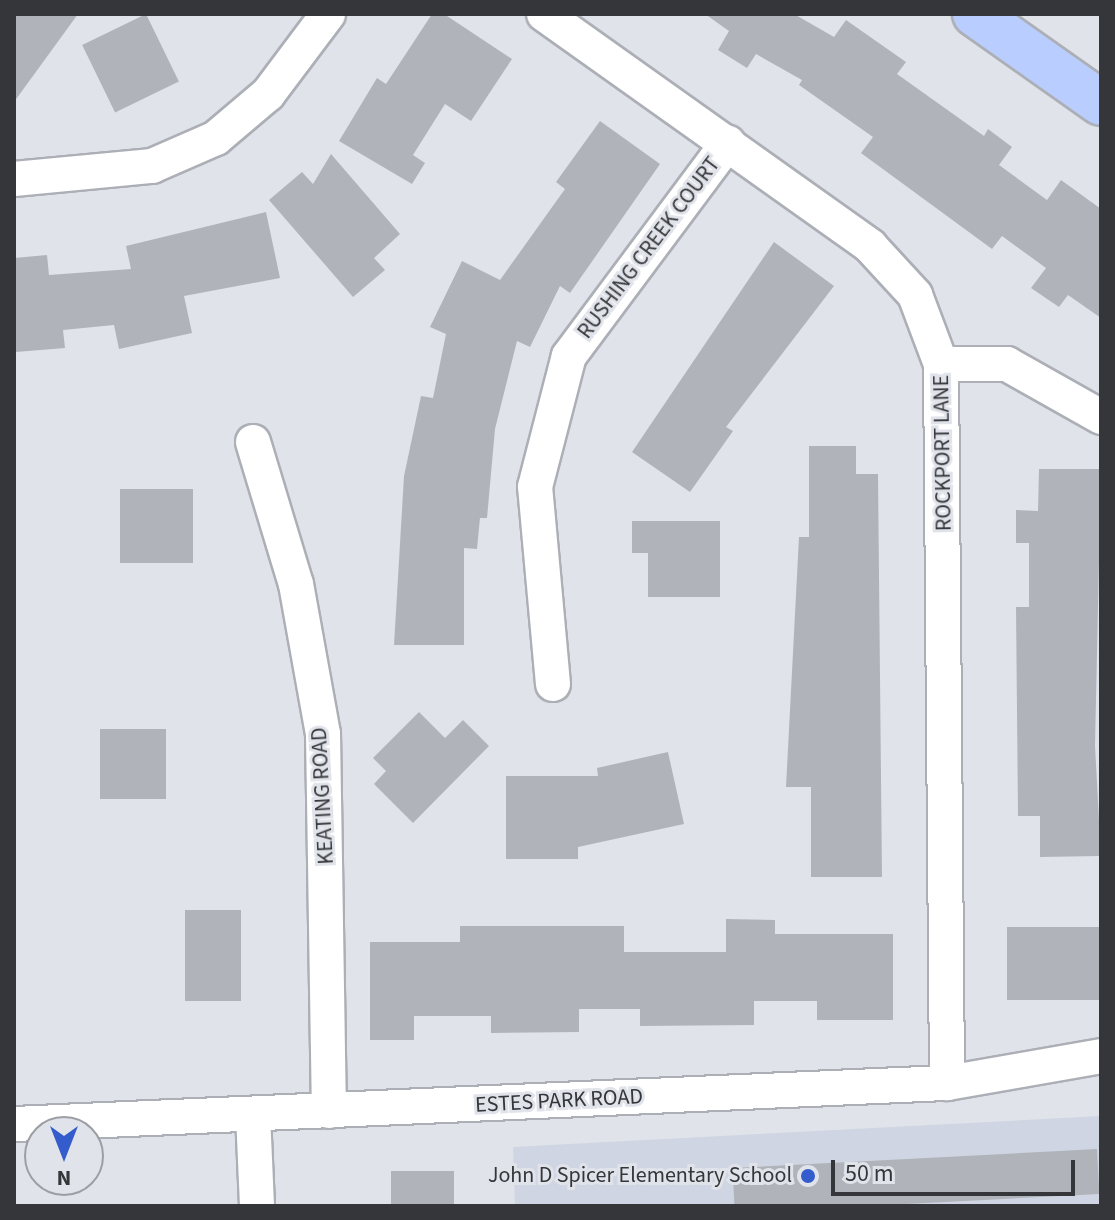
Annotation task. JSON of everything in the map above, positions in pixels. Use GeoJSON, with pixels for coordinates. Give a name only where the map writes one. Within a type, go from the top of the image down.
{"type":"FeatureCollection","features":[{"type":"Feature","properties":{"kind":"main road"},"geometry":{"type":"LineString","coordinates":[[975,14],[1101,103]]}},
{"type":"Feature","properties":{"kind":"street"},"geometry":{"type":"LineString","coordinates":[[14,179],[122,172],[183,155],[245,117],[328,14]]}},
{"type":"Feature","properties":{"kind":"street","name":"ROCKPORT LANE"},"geometry":{"type":"LineString","coordinates":[[544,14],[870,246],[915,295],[941,364],[947,1083]]}},
{"type":"Feature","properties":{"kind":"street","name":"RUSHING CREEK COURT"},"geometry":{"type":"LineString","coordinates":[[553,684],[535,487],[569,356],[728,143]]}},
{"type":"Feature","properties":{"kind":"street"},"geometry":{"type":"LineString","coordinates":[[941,364],[1007,364],[1101,417]]}},
{"type":"Feature","properties":{"kind":"street","name":"KEATING ROAD"},"geometry":{"type":"LineString","coordinates":[[253,442],[296,584],[323,734],[329,1111]]}},
{"type":"Feature","properties":{"kind":"street","name":"ESTES PARK ROAD"},"geometry":{"type":"LineString","coordinates":[[14,1124],[947,1083],[1101,1056]]}},
{"type":"Feature","properties":{"kind":"street"},"geometry":{"type":"LineString","coordinates":[[253,1114],[257,1206]]}},
{"type":"Feature","properties":{"kind":"shaded area","name":"John D Spicer Elementary School"},"geometry":{"type":"Polygon","coordinates":[[[1101,1116],[1101,1206],[515,1206],[513,1147],[1101,1116]]]}},
{"type":"Feature","properties":{"kind":"building"},"geometry":{"type":"Polygon","coordinates":[[[14,14],[78,14],[14,102],[14,14]]]}},
{"type":"Feature","properties":{"kind":"building"},"geometry":{"type":"Polygon","coordinates":[[[146,14],[179,81],[115,113],[82,45],[146,14]]]}},
{"type":"Feature","properties":{"kind":"building"},"geometry":{"type":"Polygon","coordinates":[[[432,14],[444,14],[512,59],[471,121],[445,104],[413,155],[425,163],[412,184],[339,141],[377,78],[386,84],[432,14]]]}},
{"type":"Feature","properties":{"kind":"building"},"geometry":{"type":"Polygon","coordinates":[[[705,14],[794,14],[834,37],[846,20],[906,62],[897,74],[984,136],[988,129],[1012,147],[999,165],[1047,200],[1061,180],[1101,209],[1101,318],[1068,295],[1059,307],[1031,288],[1046,268],[1002,236],[992,249],[861,153],[873,137],[799,85],[802,80],[756,54],[747,68],[718,50],[729,31],[705,14]]]}},
{"type":"Feature","properties":{"kind":"building"},"geometry":{"type":"Polygon","coordinates":[[[600,121],[660,164],[570,293],[560,286],[530,347],[517,341],[495,429],[487,518],[480,518],[477,549],[464,548],[464,645],[394,645],[404,476],[421,396],[433,398],[446,334],[430,327],[462,261],[500,280],[565,189],[556,182],[600,121]]]}},
{"type":"Feature","properties":{"kind":"building"},"geometry":{"type":"Polygon","coordinates":[[[331,154],[400,234],[374,258],[385,270],[353,297],[269,200],[302,172],[313,184],[331,154]]]}},
{"type":"Feature","properties":{"kind":"building"},"geometry":{"type":"Polygon","coordinates":[[[266,212],[280,278],[184,296],[192,333],[119,349],[114,325],[63,330],[65,348],[16,352],[14,258],[47,255],[49,275],[131,269],[126,246],[266,212]]]}},
{"type":"Feature","properties":{"kind":"building"},"geometry":{"type":"Polygon","coordinates":[[[774,242],[834,286],[726,427],[733,431],[690,492],[632,452],[774,242]]]}},
{"type":"Feature","properties":{"kind":"building"},"geometry":{"type":"Polygon","coordinates":[[[809,446],[856,446],[856,474],[878,474],[882,877],[811,877],[811,787],[786,787],[799,537],[809,537],[809,446]]]}},
{"type":"Feature","properties":{"kind":"building"},"geometry":{"type":"Polygon","coordinates":[[[1039,469],[1101,469],[1095,746],[1101,856],[1040,857],[1040,816],[1018,816],[1016,607],[1029,607],[1029,543],[1016,543],[1016,510],[1038,511],[1039,469]]]}},
{"type":"Feature","properties":{"kind":"building"},"geometry":{"type":"Polygon","coordinates":[[[120,489],[193,489],[193,563],[120,563],[120,489]]]}},
{"type":"Feature","properties":{"kind":"building"},"geometry":{"type":"Polygon","coordinates":[[[632,521],[720,521],[720,597],[648,597],[648,553],[632,553],[632,521]]]}},
{"type":"Feature","properties":{"kind":"building"},"geometry":{"type":"Polygon","coordinates":[[[419,712],[445,738],[463,720],[489,746],[413,823],[374,784],[386,771],[373,758],[419,712]]]}},
{"type":"Feature","properties":{"kind":"building"},"geometry":{"type":"Polygon","coordinates":[[[100,729],[166,729],[166,799],[100,799],[100,729]]]}},
{"type":"Feature","properties":{"kind":"building"},"geometry":{"type":"Polygon","coordinates":[[[668,752],[684,824],[578,847],[578,859],[506,859],[506,776],[598,776],[597,768],[668,752]]]}},
{"type":"Feature","properties":{"kind":"building"},"geometry":{"type":"Polygon","coordinates":[[[185,910],[241,910],[241,1001],[185,1001],[185,910]]]}},
{"type":"Feature","properties":{"kind":"building"},"geometry":{"type":"Polygon","coordinates":[[[726,919],[775,920],[775,934],[893,934],[893,1020],[817,1020],[817,1001],[754,1001],[754,1025],[640,1026],[640,1009],[579,1009],[579,1032],[491,1033],[491,1016],[414,1016],[414,1040],[370,1040],[370,942],[460,942],[460,926],[624,926],[624,952],[726,952],[726,919]]]}},
{"type":"Feature","properties":{"kind":"building"},"geometry":{"type":"Polygon","coordinates":[[[1007,927],[1101,927],[1101,1000],[1007,1000],[1007,927]]]}},
{"type":"Feature","properties":{"kind":"building"},"geometry":{"type":"Polygon","coordinates":[[[1097,1149],[1099,1194],[869,1206],[734,1206],[733,1168],[1097,1149]]]}},
{"type":"Feature","properties":{"kind":"building"},"geometry":{"type":"Polygon","coordinates":[[[391,1171],[454,1171],[454,1206],[391,1206],[391,1171]]]}},
{"type":"Feature","properties":{"kind":"place","name":"John D Spicer Elementary School"},"geometry":{"type":"Point","coordinates":[808,1176]}}]}
